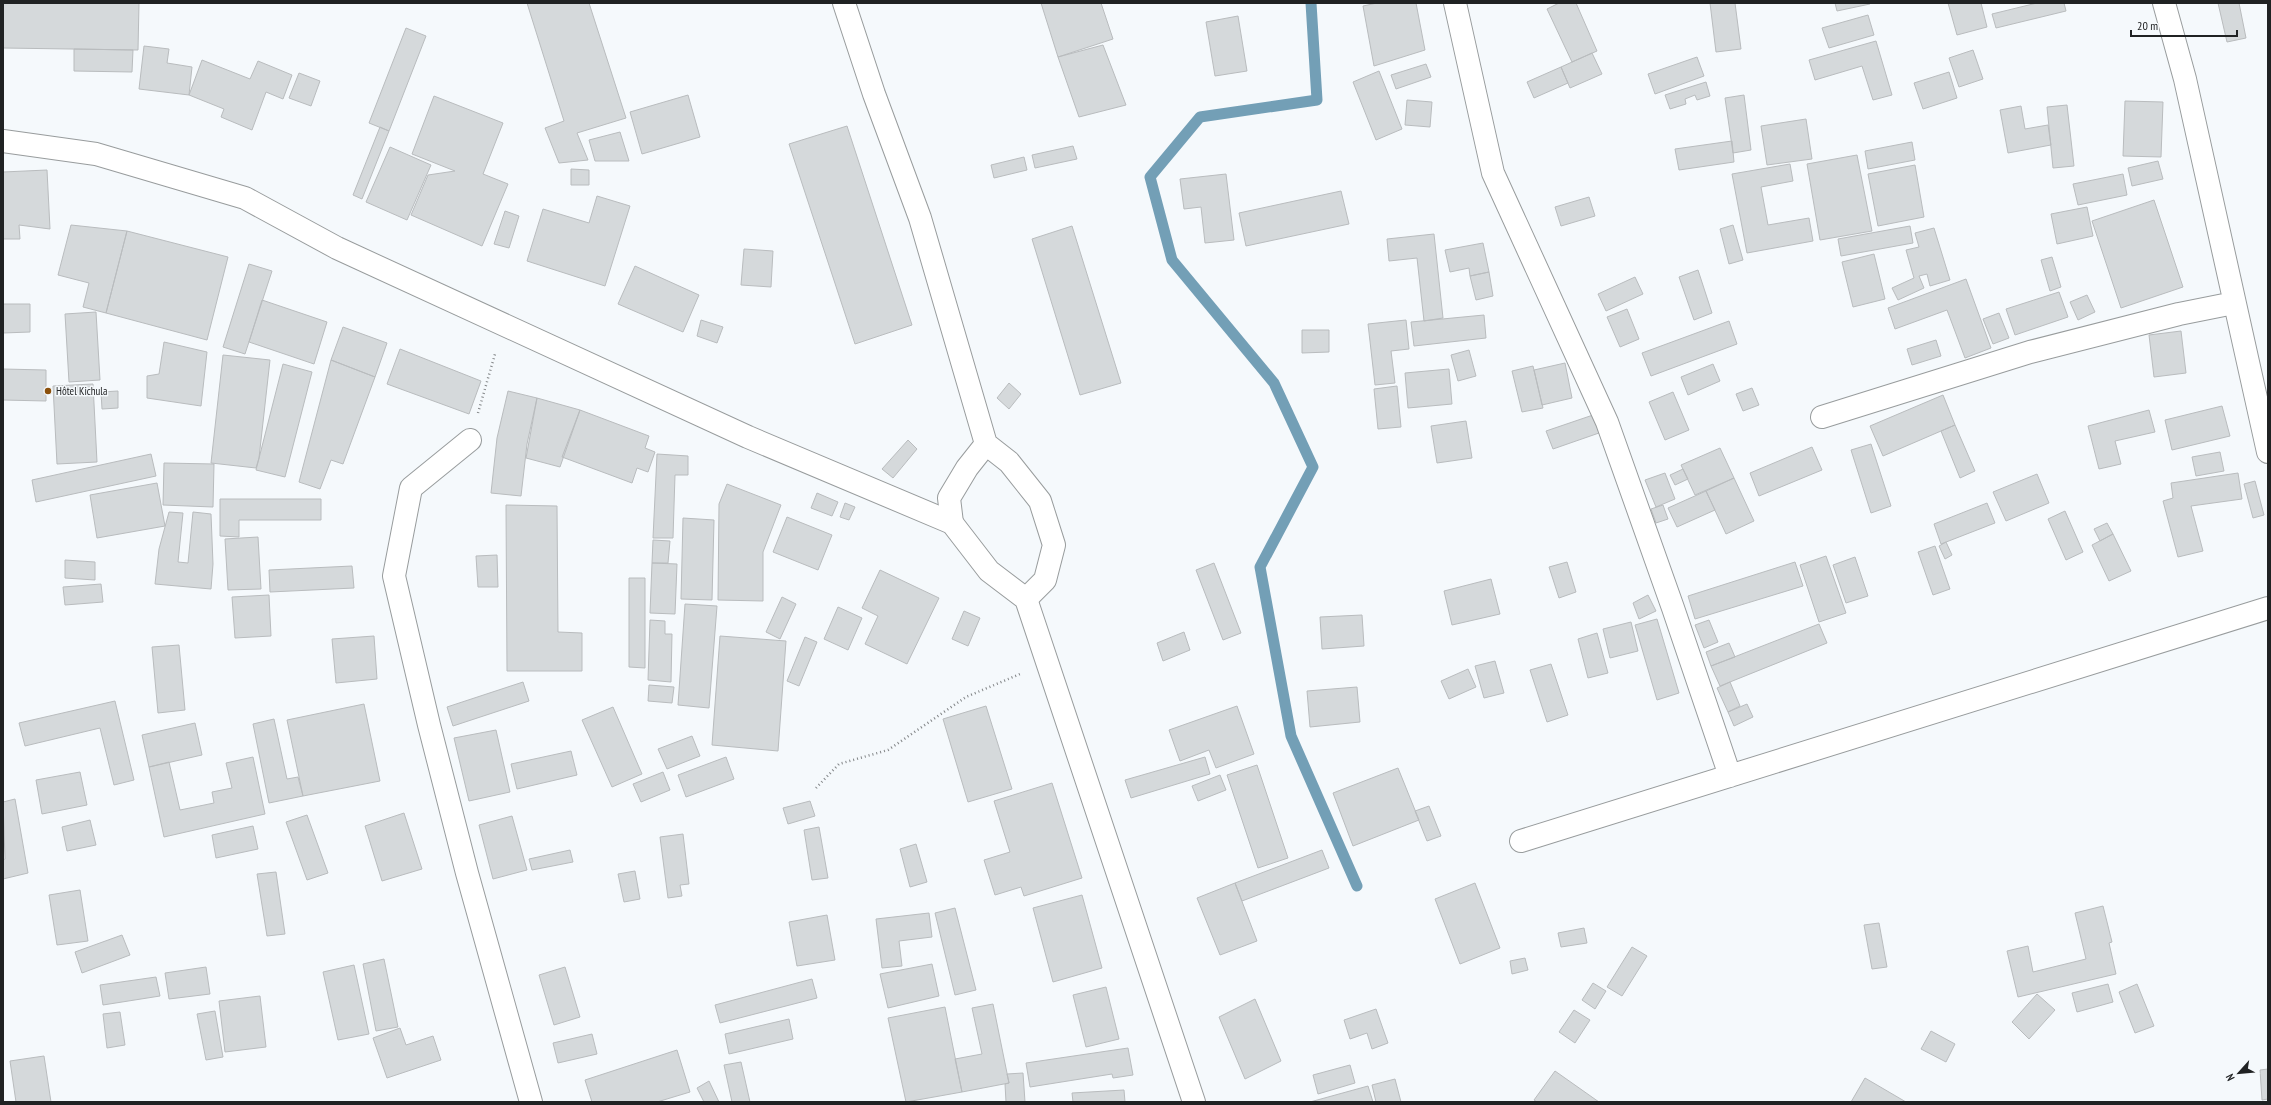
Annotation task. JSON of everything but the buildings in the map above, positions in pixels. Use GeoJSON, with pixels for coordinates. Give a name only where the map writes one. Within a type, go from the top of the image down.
{"type":"FeatureCollection","features":[{"type":"Feature","properties":{"kind":"street"},"geometry":{"type":"LineString","coordinates":[[844,3],[874,94],[920,218],[986,444],[1009,462],[1040,501],[1054,545],[1045,580],[1026,599]]}},
{"type":"Feature","properties":{"kind":"street"},"geometry":{"type":"LineString","coordinates":[[1455,3],[1493,173],[1607,422],[1673,608],[1730,776]]}},
{"type":"Feature","properties":{"kind":"street"},"geometry":{"type":"LineString","coordinates":[[2164,3],[2185,79],[2268,452]]}},
{"type":"Feature","properties":{"kind":"street"},"geometry":{"type":"LineString","coordinates":[[3,142],[96,154],[245,198],[337,248],[748,437],[891,495],[952,523],[989,571],[1026,599],[1194,1102]]}},
{"type":"Feature","properties":{"kind":"street"},"geometry":{"type":"LineString","coordinates":[[1822,417],[2030,352],[2179,314],[2234,304]]}},
{"type":"Feature","properties":{"kind":"street"},"geometry":{"type":"LineString","coordinates":[[470,440],[411,488],[394,576],[429,725],[465,865],[531,1102]]}},
{"type":"Feature","properties":{"kind":"street"},"geometry":{"type":"LineString","coordinates":[[952,523],[949,498],[967,468],[986,444]]}},
{"type":"Feature","properties":{"kind":"street"},"geometry":{"type":"LineString","coordinates":[[1521,841],[2268,608]]}},
{"type":"Feature","properties":{"kind":"path"},"geometry":{"type":"LineString","coordinates":[[470,440],[504,324]]}},
{"type":"Feature","properties":{"kind":"path"},"geometry":{"type":"LineString","coordinates":[[816,788],[839,764],[888,750],[966,697],[1048,662]]}},
{"type":"Feature","properties":{"kind":"waterway"},"geometry":{"type":"LineString","coordinates":[[1311,3],[1317,100],[1200,117],[1150,177],[1172,260],[1274,383],[1313,467],[1260,567],[1291,736],[1357,886]]}},
{"type":"Feature","properties":{"kind":"place","name":"Hôtel Kichula"},"geometry":{"type":"Point","coordinates":[48,391]}}]}
